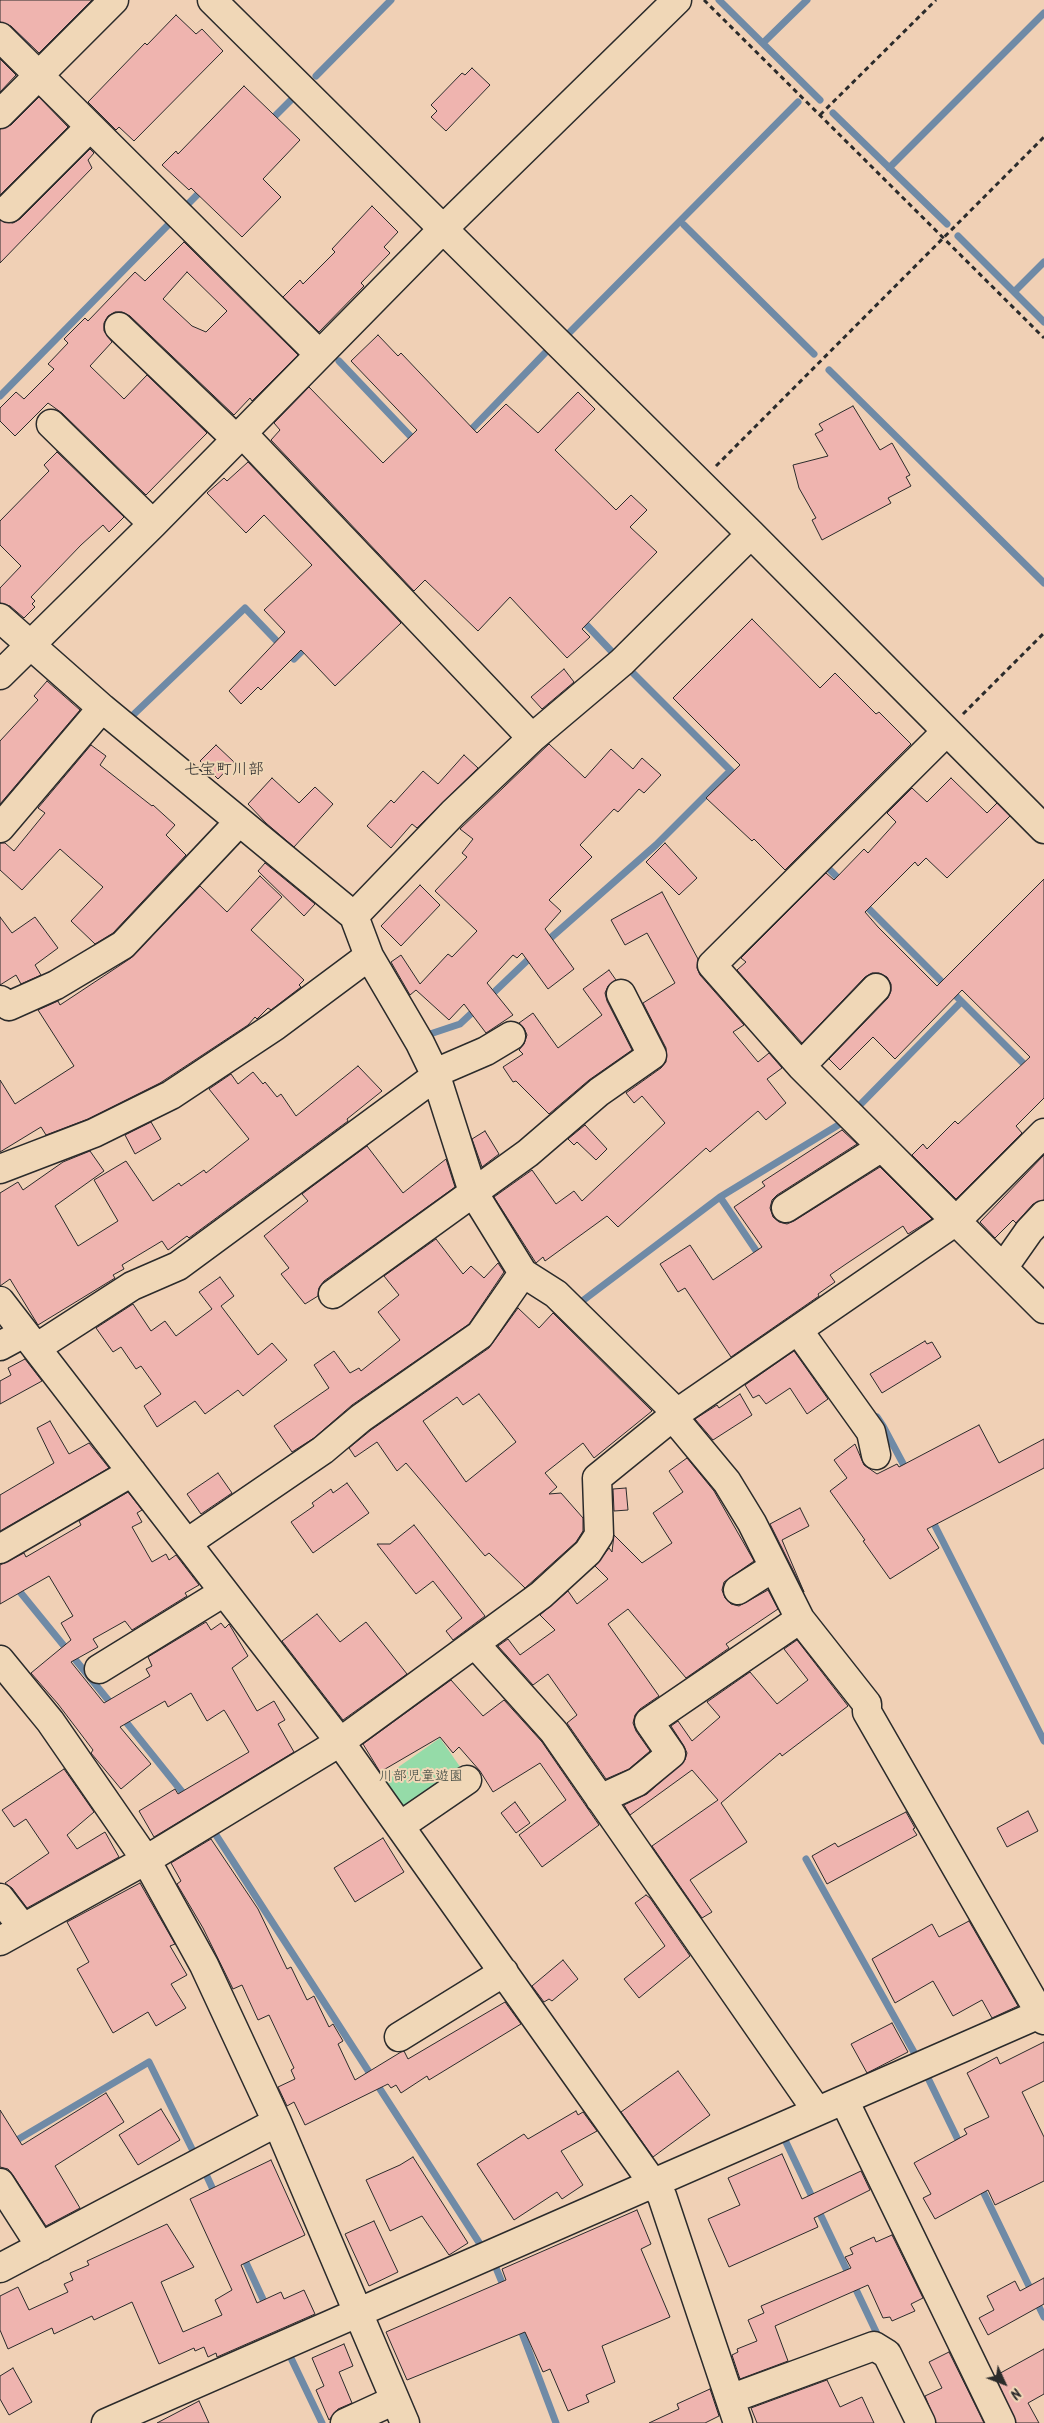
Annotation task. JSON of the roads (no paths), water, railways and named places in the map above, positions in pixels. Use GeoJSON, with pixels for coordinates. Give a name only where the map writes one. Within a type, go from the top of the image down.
{"type":"FeatureCollection","features":[{"type":"Feature","properties":{"kind":"street"},"geometry":{"type":"LineString","coordinates":[[0,114],[114,0]]}},
{"type":"Feature","properties":{"kind":"street"},"geometry":{"type":"LineString","coordinates":[[212,0],[700,483],[1044,829]]}},
{"type":"Feature","properties":{"kind":"street"},"geometry":{"type":"LineString","coordinates":[[0,675],[30,647],[443,229],[677,0]]}},
{"type":"Feature","properties":{"kind":"street"},"geometry":{"type":"LineString","coordinates":[[0,37],[320,354]]}},
{"type":"Feature","properties":{"kind":"street"},"geometry":{"type":"LineString","coordinates":[[9,208],[90,127]]}},
{"type":"Feature","properties":{"kind":"street"},"geometry":{"type":"LineString","coordinates":[[120,327],[239,436],[532,738]]}},
{"type":"Feature","properties":{"kind":"street"},"geometry":{"type":"LineString","coordinates":[[51,424],[152,524]]}},
{"type":"Feature","properties":{"kind":"street"},"geometry":{"type":"LineString","coordinates":[[354,916],[453,813],[532,738],[622,662],[751,534]]}},
{"type":"Feature","properties":{"kind":"street"},"geometry":{"type":"LineString","coordinates":[[0,618],[30,647],[102,708],[354,916],[369,956],[420,1043],[436,1075],[473,1192],[524,1273],[556,1294],[675,1415],[727,1482],[752,1523],[800,1619],[867,1704],[867,1712],[1043,2015],[844,2100],[106,2423]]}},
{"type":"Feature","properties":{"kind":"street"},"geometry":{"type":"LineString","coordinates":[[0,828],[102,708]]}},
{"type":"Feature","properties":{"kind":"street"},"geometry":{"type":"LineString","coordinates":[[946,732],[712,965],[801,1066],[1044,1309]]}},
{"type":"Feature","properties":{"kind":"street"},"geometry":{"type":"LineString","coordinates":[[0,1000],[9,1006],[56,985],[122,945],[239,822]]}},
{"type":"Feature","properties":{"kind":"street"},"geometry":{"type":"LineString","coordinates":[[0,1169],[94,1133],[171,1095],[275,1026],[369,956]]}},
{"type":"Feature","properties":{"kind":"street"},"geometry":{"type":"LineString","coordinates":[[801,1066],[876,988]]}},
{"type":"Feature","properties":{"kind":"street"},"geometry":{"type":"LineString","coordinates":[[333,1294],[528,1153],[599,1092],[652,1055],[621,994]]}},
{"type":"Feature","properties":{"kind":"street"},"geometry":{"type":"LineString","coordinates":[[0,1346],[30,1340],[132,1286],[178,1266],[436,1075],[486,1051],[510,1036]]}},
{"type":"Feature","properties":{"kind":"street"},"geometry":{"type":"LineString","coordinates":[[0,1898],[11,1935],[146,1860],[340,1742],[475,1644],[541,1595],[588,1552],[599,1535],[597,1478],[675,1415],[956,1221],[1044,1133]]}},
{"type":"Feature","properties":{"kind":"street"},"geometry":{"type":"LineString","coordinates":[[786,1208],[882,1147]]}},
{"type":"Feature","properties":{"kind":"street"},"geometry":{"type":"LineString","coordinates":[[1003,1268],[1029,1231],[1044,1215]]}},
{"type":"Feature","properties":{"kind":"street"},"geometry":{"type":"LineString","coordinates":[[187,1543],[323,1450],[362,1418],[480,1335],[524,1273]]}},
{"type":"Feature","properties":{"kind":"street"},"geometry":{"type":"LineString","coordinates":[[0,1301],[340,1742],[654,2183],[662,2196],[734,2411],[874,2346],[887,2354],[920,2423]]}},
{"type":"Feature","properties":{"kind":"street"},"geometry":{"type":"LineString","coordinates":[[798,1330],[871,1432],[876,1455]]}},
{"type":"Feature","properties":{"kind":"street"},"geometry":{"type":"LineString","coordinates":[[0,1549],[132,1472]]}},
{"type":"Feature","properties":{"kind":"street"},"geometry":{"type":"LineString","coordinates":[[738,1590],[774,1567]]}},
{"type":"Feature","properties":{"kind":"street"},"geometry":{"type":"LineString","coordinates":[[99,1668],[224,1592]]}},
{"type":"Feature","properties":{"kind":"street"},"geometry":{"type":"LineString","coordinates":[[600,1799],[637,1782],[671,1754],[649,1722],[800,1619]]}},
{"type":"Feature","properties":{"kind":"street"},"geometry":{"type":"LineString","coordinates":[[475,1644],[554,1732],[817,2112]]}},
{"type":"Feature","properties":{"kind":"street"},"geometry":{"type":"LineString","coordinates":[[0,1660],[50,1721],[146,1860],[204,1965],[277,2122],[400,2412],[345,2423]]}},
{"type":"Feature","properties":{"kind":"street"},"geometry":{"type":"LineString","coordinates":[[400,1826],[467,1780]]}},
{"type":"Feature","properties":{"kind":"street"},"geometry":{"type":"LineString","coordinates":[[399,2037],[504,1972]]}},
{"type":"Feature","properties":{"kind":"street"},"geometry":{"type":"LineString","coordinates":[[844,2100],[1001,2423]]}},
{"type":"Feature","properties":{"kind":"street"},"geometry":{"type":"LineString","coordinates":[[0,2268],[277,2122]]}},
{"type":"Feature","properties":{"kind":"street"},"geometry":{"type":"LineString","coordinates":[[0,2183],[41,2247]]}},
{"type":"Feature","properties":{"kind":"waterway"},"geometry":{"type":"LineString","coordinates":[[316,76],[391,0]]}},
{"type":"Feature","properties":{"kind":"waterway"},"geometry":{"type":"LineString","coordinates":[[719,0],[820,100]]}},
{"type":"Feature","properties":{"kind":"waterway"},"geometry":{"type":"LineString","coordinates":[[763,43],[807,0]]}},
{"type":"Feature","properties":{"kind":"waterway"},"geometry":{"type":"LineString","coordinates":[[889,168],[1044,13]]}},
{"type":"Feature","properties":{"kind":"waterway"},"geometry":{"type":"LineString","coordinates":[[0,18],[28,45]]}},
{"type":"Feature","properties":{"kind":"waterway"},"geometry":{"type":"LineString","coordinates":[[268,123],[292,99]]}},
{"type":"Feature","properties":{"kind":"waterway"},"geometry":{"type":"LineString","coordinates":[[569,333],[798,102]]}},
{"type":"Feature","properties":{"kind":"waterway"},"geometry":{"type":"LineString","coordinates":[[833,113],[947,224]]}},
{"type":"Feature","properties":{"kind":"waterway"},"geometry":{"type":"LineString","coordinates":[[187,205],[203,189]]}},
{"type":"Feature","properties":{"kind":"waterway"},"geometry":{"type":"LineString","coordinates":[[0,396],[170,223]]}},
{"type":"Feature","properties":{"kind":"waterway"},"geometry":{"type":"LineString","coordinates":[[684,225],[814,354]]}},
{"type":"Feature","properties":{"kind":"waterway"},"geometry":{"type":"LineString","coordinates":[[958,236],[1044,322]]}},
{"type":"Feature","properties":{"kind":"waterway"},"geometry":{"type":"LineString","coordinates":[[1014,292],[1044,262]]}},
{"type":"Feature","properties":{"kind":"waterway"},"geometry":{"type":"LineString","coordinates":[[467,434],[545,353]]}},
{"type":"Feature","properties":{"kind":"waterway"},"geometry":{"type":"LineString","coordinates":[[339,361],[416,442]]}},
{"type":"Feature","properties":{"kind":"waterway"},"geometry":{"type":"LineString","coordinates":[[829,370],[1044,583]]}},
{"type":"Feature","properties":{"kind":"waterway"},"geometry":{"type":"LineString","coordinates":[[132,716],[245,608],[294,659],[308,645]]}},
{"type":"Feature","properties":{"kind":"waterway"},"geometry":{"type":"LineString","coordinates":[[580,618],[614,654]]}},
{"type":"Feature","properties":{"kind":"waterway"},"geometry":{"type":"LineString","coordinates":[[629,669],[732,772]]}},
{"type":"Feature","properties":{"kind":"waterway"},"geometry":{"type":"LineString","coordinates":[[546,942],[656,845],[730,771]]}},
{"type":"Feature","properties":{"kind":"waterway"},"geometry":{"type":"LineString","coordinates":[[826,866],[843,883]]}},
{"type":"Feature","properties":{"kind":"waterway"},"geometry":{"type":"LineString","coordinates":[[863,903],[1030,1070]]}},
{"type":"Feature","properties":{"kind":"waterway"},"geometry":{"type":"LineString","coordinates":[[488,998],[533,955]]}},
{"type":"Feature","properties":{"kind":"waterway"},"geometry":{"type":"LineString","coordinates":[[856,1109],[961,1002]]}},
{"type":"Feature","properties":{"kind":"waterway"},"geometry":{"type":"LineString","coordinates":[[430,1034],[460,1024],[477,1008]]}},
{"type":"Feature","properties":{"kind":"waterway"},"geometry":{"type":"LineString","coordinates":[[761,1258],[720,1197],[840,1124]]}},
{"type":"Feature","properties":{"kind":"waterway"},"geometry":{"type":"LineString","coordinates":[[581,1302],[720,1197]]}},
{"type":"Feature","properties":{"kind":"waterway"},"geometry":{"type":"LineString","coordinates":[[877,1417],[908,1473]]}},
{"type":"Feature","properties":{"kind":"waterway"},"geometry":{"type":"LineString","coordinates":[[931,1518],[1044,1741]]}},
{"type":"Feature","properties":{"kind":"waterway"},"geometry":{"type":"LineString","coordinates":[[16,1587],[113,1706]]}},
{"type":"Feature","properties":{"kind":"waterway"},"geometry":{"type":"LineString","coordinates":[[122,1717],[187,1798]]}},
{"type":"Feature","properties":{"kind":"waterway"},"geometry":{"type":"LineString","coordinates":[[216,1835],[480,2244]]}},
{"type":"Feature","properties":{"kind":"waterway"},"geometry":{"type":"LineString","coordinates":[[806,1859],[915,2054]]}},
{"type":"Feature","properties":{"kind":"waterway"},"geometry":{"type":"LineString","coordinates":[[0,2150],[149,2062],[195,2155]]}},
{"type":"Feature","properties":{"kind":"waterway"},"geometry":{"type":"LineString","coordinates":[[927,2076],[961,2146]]}},
{"type":"Feature","properties":{"kind":"waterway"},"geometry":{"type":"LineString","coordinates":[[785,2140],[879,2338]]}},
{"type":"Feature","properties":{"kind":"waterway"},"geometry":{"type":"LineString","coordinates":[[204,2170],[216,2196]]}},
{"type":"Feature","properties":{"kind":"waterway"},"geometry":{"type":"LineString","coordinates":[[980,2185],[1044,2317]]}},
{"type":"Feature","properties":{"kind":"waterway"},"geometry":{"type":"LineString","coordinates":[[242,2254],[267,2308]]}},
{"type":"Feature","properties":{"kind":"waterway"},"geometry":{"type":"LineString","coordinates":[[494,2263],[505,2290]]}},
{"type":"Feature","properties":{"kind":"waterway"},"geometry":{"type":"LineString","coordinates":[[519,2325],[556,2423]]}},
{"type":"Feature","properties":{"kind":"waterway"},"geometry":{"type":"LineString","coordinates":[[290,2356],[322,2423]]}},
{"type":"Feature","properties":{"kind":"district","name":"七宝町川部"},"geometry":{"type":"Point","coordinates":[224,771]}},
{"type":"Feature","properties":{"kind":"park label","name":"川部児童遊園"},"geometry":{"type":"Point","coordinates":[421,1778]}}]}
